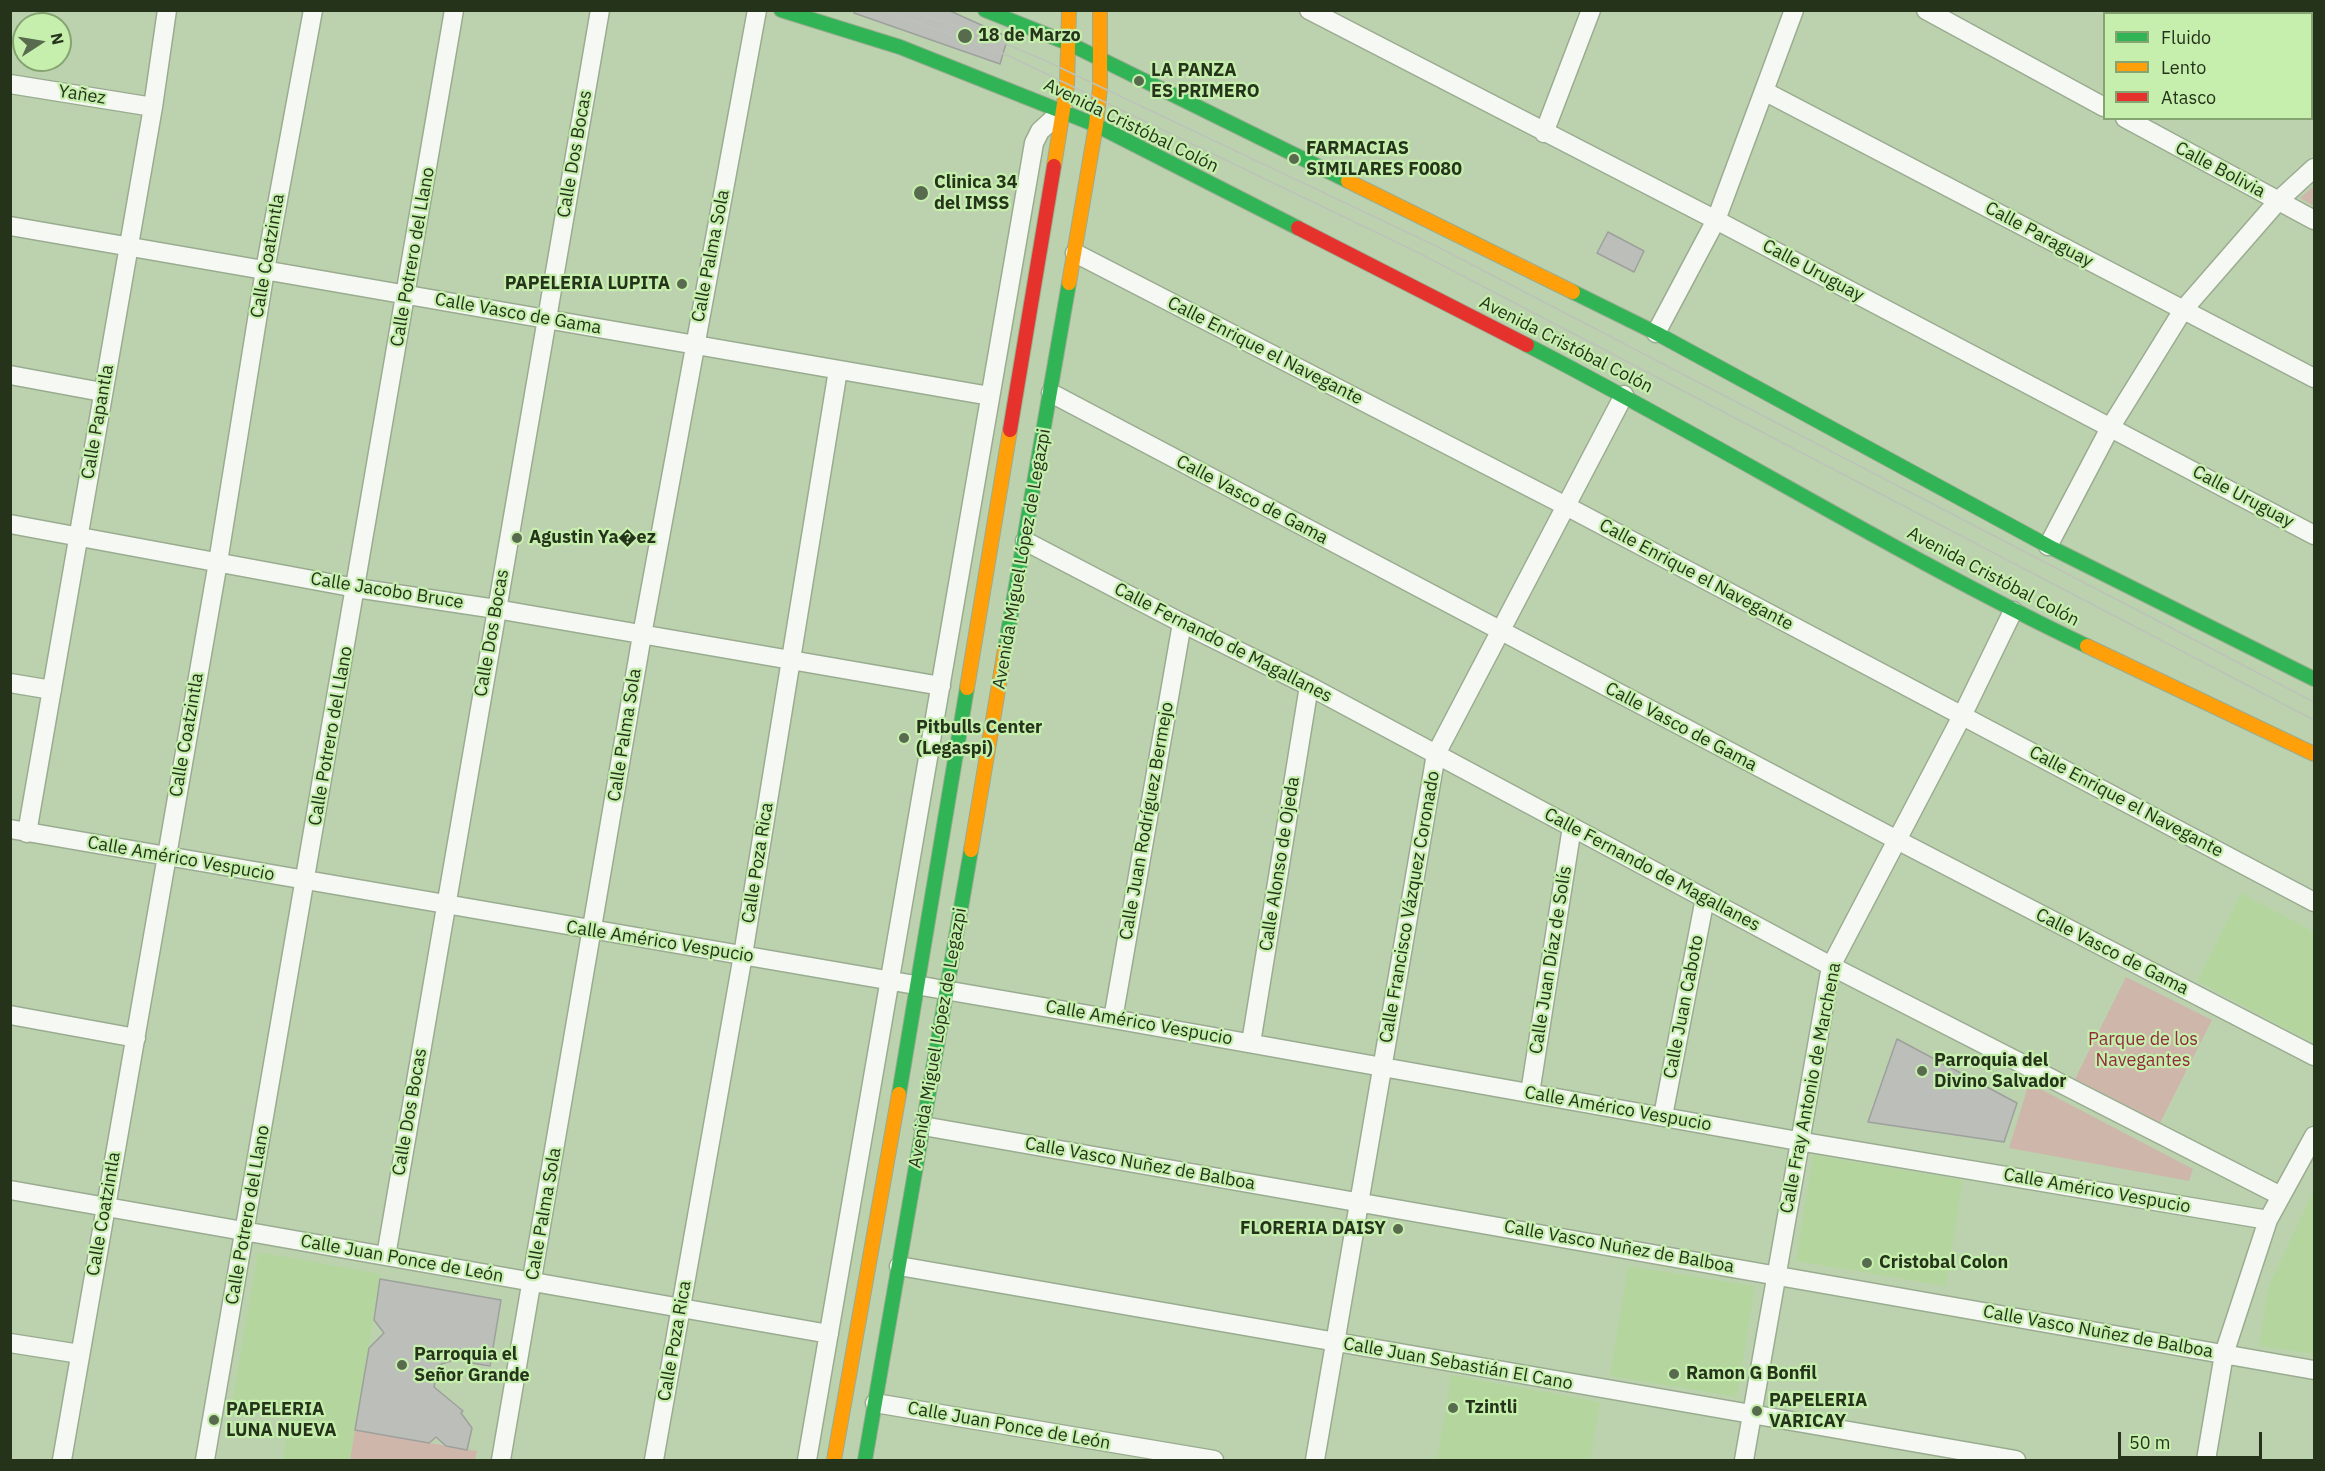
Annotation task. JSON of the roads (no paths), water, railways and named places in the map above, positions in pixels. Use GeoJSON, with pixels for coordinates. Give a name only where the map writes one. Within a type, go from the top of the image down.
{"type":"FeatureCollection","features":[{"type":"Feature","properties":{"kind":"main road","name":"Avenida Cristóbal Colón"},"geometry":{"type":"LineString","coordinates":[[781,10],[900,47],[1096,125],[1624,394],[2013,611],[2314,754]]}},
{"type":"Feature","properties":{"kind":"main road"},"geometry":{"type":"LineString","coordinates":[[986,10],[1070,44],[1656,333],[2048,546],[2314,679]]}},
{"type":"Feature","properties":{"kind":"main road","name":"Avenida Miguel López de Legazpi"},"geometry":{"type":"LineString","coordinates":[[834,1461],[918,985],[1063,110],[1070,44],[1070,10]]}},
{"type":"Feature","properties":{"kind":"main road","name":"Avenida Miguel López de Legazpi"},"geometry":{"type":"LineString","coordinates":[[865,1461],[1096,125],[1101,59],[1100,10]]}},
{"type":"Feature","properties":{"kind":"street","name":"Calle Papantla"},"geometry":{"type":"LineString","coordinates":[[19,831],[52,690],[153,107],[167,10]]}},
{"type":"Feature","properties":{"kind":"street","name":"Calle Coatzintla"},"geometry":{"type":"LineString","coordinates":[[62,1461],[218,562],[265,270],[313,10]]}},
{"type":"Feature","properties":{"kind":"street","name":"Calle Potrero del Llano"},"geometry":{"type":"LineString","coordinates":[[204,1461],[306,881],[454,10]]}},
{"type":"Feature","properties":{"kind":"street","name":"Calle Dos Bocas"},"geometry":{"type":"LineString","coordinates":[[386,1256],[600,10]]}},
{"type":"Feature","properties":{"kind":"street","name":"Calle Palma Sola"},"geometry":{"type":"LineString","coordinates":[[501,1461],[642,635],[757,10]]}},
{"type":"Feature","properties":{"kind":"street","name":"Calle Uruguay"},"geometry":{"type":"LineString","coordinates":[[1309,10],[1716,220],[2314,535]]}},
{"type":"Feature","properties":{"kind":"street"},"geometry":{"type":"LineString","coordinates":[[1544,133],[1590,10]]}},
{"type":"Feature","properties":{"kind":"street"},"geometry":{"type":"LineString","coordinates":[[1656,333],[1716,220],[1794,10]]}},
{"type":"Feature","properties":{"kind":"street"},"geometry":{"type":"LineString","coordinates":[[1926,10],[2103,106]]}},
{"type":"Feature","properties":{"kind":"street","name":"Yañez"},"geometry":{"type":"LineString","coordinates":[[10,84],[153,107]]}},
{"type":"Feature","properties":{"kind":"street","name":"Calle Paraguay"},"geometry":{"type":"LineString","coordinates":[[1764,91],[2314,378]]}},
{"type":"Feature","properties":{"kind":"street"},"geometry":{"type":"LineString","coordinates":[[807,1461],[1034,142],[1040,131],[1063,110]]}},
{"type":"Feature","properties":{"kind":"street","name":"Calle Bolivia"},"geometry":{"type":"LineString","coordinates":[[2129,120],[2314,220]]}},
{"type":"Feature","properties":{"kind":"street"},"geometry":{"type":"LineString","coordinates":[[2048,546],[2110,428],[2183,310],[2278,201],[2314,168]]}},
{"type":"Feature","properties":{"kind":"street","name":"Calle Vasco de Gama"},"geometry":{"type":"LineString","coordinates":[[10,226],[990,396]]}},
{"type":"Feature","properties":{"kind":"street","name":"Calle Enrique el Navegante"},"geometry":{"type":"LineString","coordinates":[[1075,253],[1566,506],[2314,902]]}},
{"type":"Feature","properties":{"kind":"street","name":"Calle Poza Rica"},"geometry":{"type":"LineString","coordinates":[[654,1461],[743,955],[838,370]]}},
{"type":"Feature","properties":{"kind":"street"},"geometry":{"type":"LineString","coordinates":[[10,375],[102,392]]}},
{"type":"Feature","properties":{"kind":"street","name":"Calle Vasco de Gama"},"geometry":{"type":"LineString","coordinates":[[1051,393],[1500,632],[2314,1056]]}},
{"type":"Feature","properties":{"kind":"street","name":"Calle Francisco Vázquez Coronado"},"geometry":{"type":"LineString","coordinates":[[1315,1461],[1436,754],[1624,394]]}},
{"type":"Feature","properties":{"kind":"street","name":"Calle Jacobo Bruce"},"geometry":{"type":"LineString","coordinates":[[10,524],[356,588],[791,658],[941,686]]}},
{"type":"Feature","properties":{"kind":"street","name":"Calle Fernando de Magallanes"},"geometry":{"type":"LineString","coordinates":[[1026,540],[1182,623],[1309,686],[1831,966],[2281,1196]]}},
{"type":"Feature","properties":{"kind":"street","name":"Calle Fray Antonio de Marchena"},"geometry":{"type":"LineString","coordinates":[[1744,1461],[1798,1141],[1831,966],[1962,716],[2013,611]]}},
{"type":"Feature","properties":{"kind":"street","name":"Calle Juan Rodríguez Bermejo"},"geometry":{"type":"LineString","coordinates":[[1113,1019],[1182,623]]}},
{"type":"Feature","properties":{"kind":"street"},"geometry":{"type":"LineString","coordinates":[[10,683],[52,690]]}},
{"type":"Feature","properties":{"kind":"street","name":"Calle Alonso de Ojeda"},"geometry":{"type":"LineString","coordinates":[[1251,1043],[1309,686]]}},
{"type":"Feature","properties":{"kind":"street","name":"Calle Juan Díaz de Solís"},"geometry":{"type":"LineString","coordinates":[[1530,1093],[1572,827]]}},
{"type":"Feature","properties":{"kind":"street","name":"Calle Américo Vespucio"},"geometry":{"type":"LineString","coordinates":[[19,831],[445,906],[891,980],[1798,1141],[2268,1220]]}},
{"type":"Feature","properties":{"kind":"street","name":"Calle Juan Caboto"},"geometry":{"type":"LineString","coordinates":[[1663,1116],[1705,898]]}},
{"type":"Feature","properties":{"kind":"street"},"geometry":{"type":"LineString","coordinates":[[10,1015],[136,1038]]}},
{"type":"Feature","properties":{"kind":"street","name":"Calle Vasco Nuñez de Balboa"},"geometry":{"type":"LineString","coordinates":[[923,1126],[2314,1370]]}},
{"type":"Feature","properties":{"kind":"street"},"geometry":{"type":"LineString","coordinates":[[2206,1461],[2224,1354],[2268,1220],[2314,1136]]}},
{"type":"Feature","properties":{"kind":"street","name":"Calle Juan Ponce de León"},"geometry":{"type":"LineString","coordinates":[[10,1190],[829,1334]]}},
{"type":"Feature","properties":{"kind":"street","name":"Calle Juan Sebastián El Cano"},"geometry":{"type":"LineString","coordinates":[[899,1266],[2016,1461]]}},
{"type":"Feature","properties":{"kind":"street"},"geometry":{"type":"LineString","coordinates":[[10,1343],[80,1354]]}},
{"type":"Feature","properties":{"kind":"street","name":"Calle Juan Ponce de León"},"geometry":{"type":"LineString","coordinates":[[875,1403],[1214,1461]]}},
{"type":"Feature","properties":{"kind":"tram line"},"geometry":{"type":"LineString","coordinates":[[883,10],[1007,55],[1417,252],[2314,720]]}},
{"type":"Feature","properties":{"kind":"tram line"},"geometry":{"type":"LineString","coordinates":[[908,10],[997,40],[1044,60],[1436,246],[2314,702]]}},
{"type":"Feature","properties":{"kind":"place","name":"18 de Marzo"},"geometry":{"type":"Point","coordinates":[965,36]}},
{"type":"Feature","properties":{"kind":"place","name":"LA PANZA ES PRIMERO"},"geometry":{"type":"Point","coordinates":[1139,81]}},
{"type":"Feature","properties":{"kind":"place","name":"FARMACIAS SIMILARES F0080"},"geometry":{"type":"Point","coordinates":[1294,159]}},
{"type":"Feature","properties":{"kind":"place","name":"Clinica 34 del IMSS"},"geometry":{"type":"Point","coordinates":[921,193]}},
{"type":"Feature","properties":{"kind":"place","name":"PAPELERIA LUPITA"},"geometry":{"type":"Point","coordinates":[682,284]}},
{"type":"Feature","properties":{"kind":"place","name":"Agustin Ya�ez"},"geometry":{"type":"Point","coordinates":[517,538]}},
{"type":"Feature","properties":{"kind":"place","name":"Pitbulls Center (Legaspi)"},"geometry":{"type":"Point","coordinates":[904,738]}},
{"type":"Feature","properties":{"kind":"place","name":"Parroquia del Divino Salvador"},"geometry":{"type":"Point","coordinates":[1922,1071]}},
{"type":"Feature","properties":{"kind":"place","name":"FLORERIA DAISY"},"geometry":{"type":"Point","coordinates":[1398,1229]}},
{"type":"Feature","properties":{"kind":"place","name":"Cristobal Colon"},"geometry":{"type":"Point","coordinates":[1867,1263]}},
{"type":"Feature","properties":{"kind":"place","name":"Parroquia el Señor Grande"},"geometry":{"type":"Point","coordinates":[402,1365]}},
{"type":"Feature","properties":{"kind":"place","name":"Ramon G Bonfil"},"geometry":{"type":"Point","coordinates":[1674,1374]}},
{"type":"Feature","properties":{"kind":"place","name":"Tzintli"},"geometry":{"type":"Point","coordinates":[1453,1408]}},
{"type":"Feature","properties":{"kind":"place","name":"PAPELERIA VARICAY"},"geometry":{"type":"Point","coordinates":[1757,1411]}},
{"type":"Feature","properties":{"kind":"place","name":"PAPELERIA LUNA NUEVA"},"geometry":{"type":"Point","coordinates":[214,1420]}},
{"type":"Feature","properties":{"kind":"park label","name":"Parque de los Navegantes"},"geometry":{"type":"Point","coordinates":[2143,1050]}}]}
